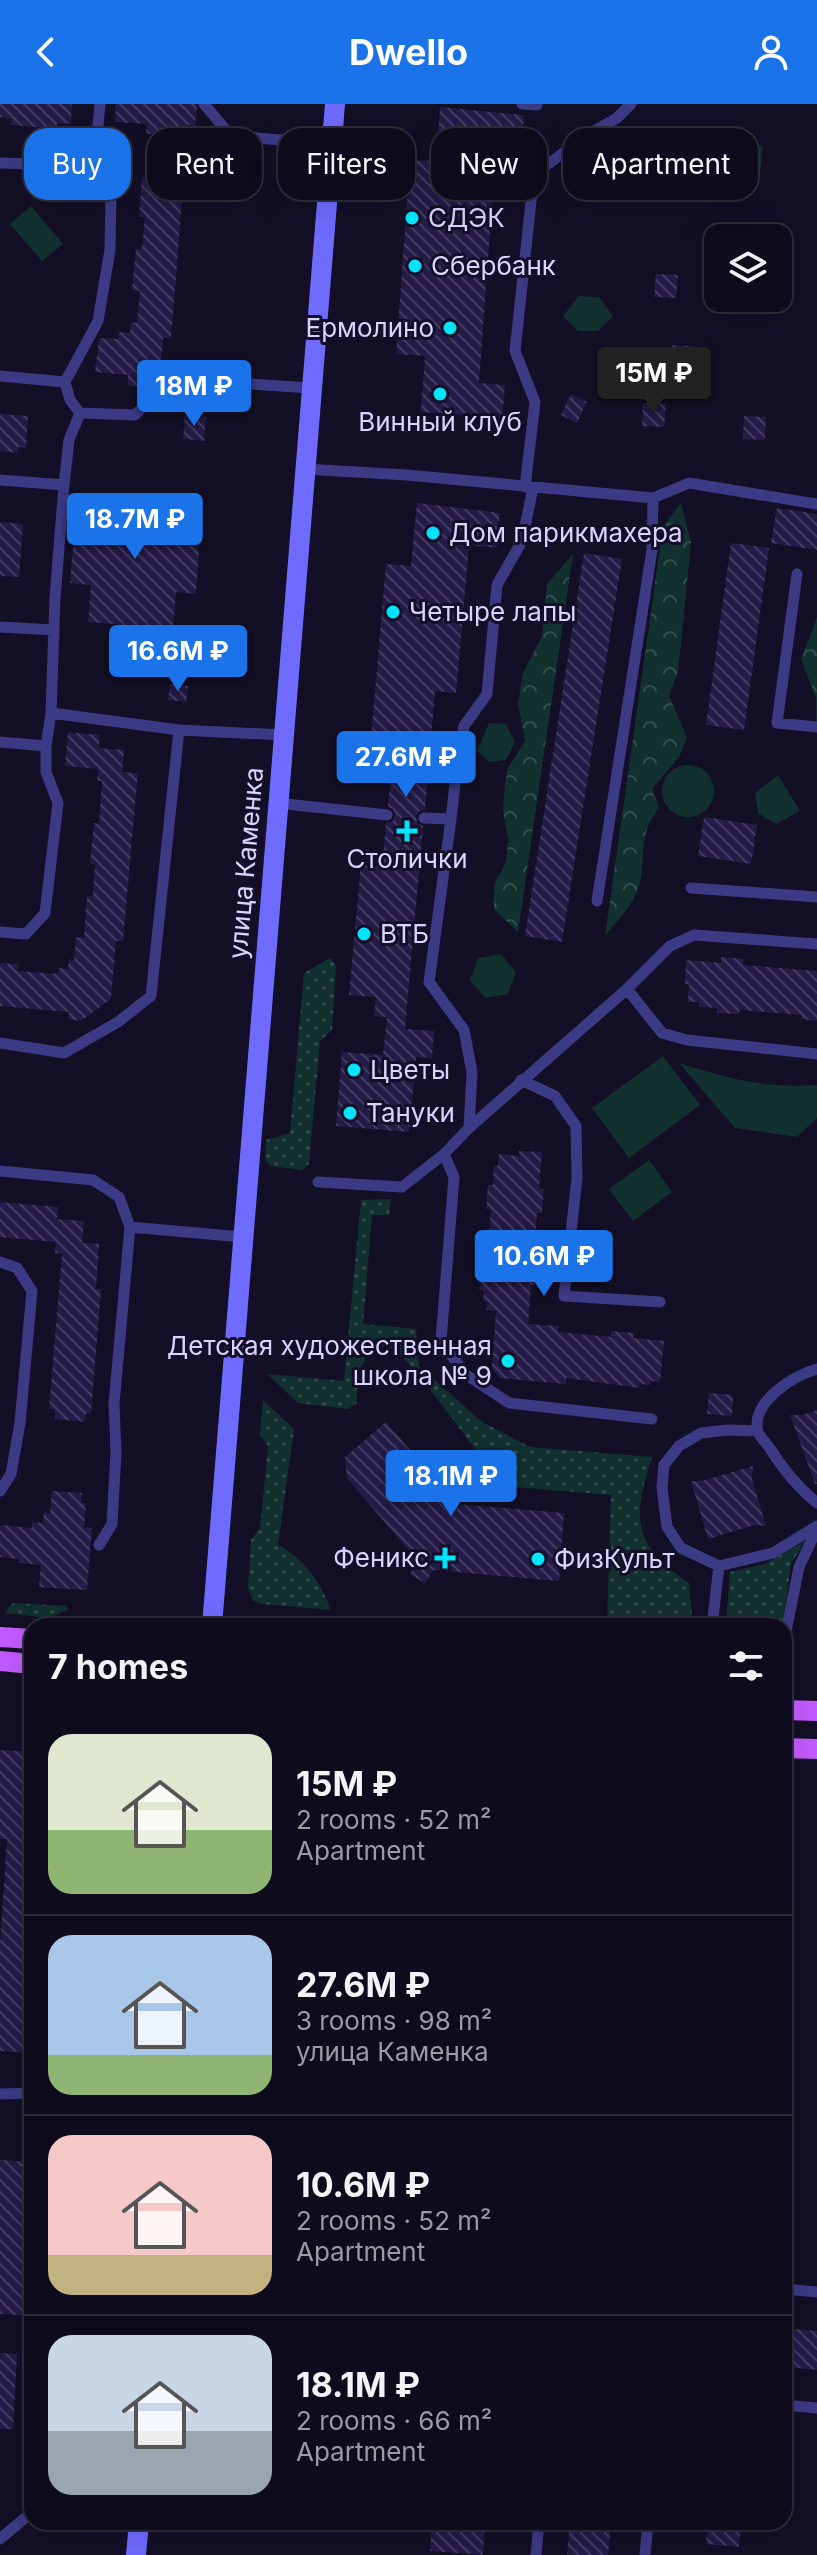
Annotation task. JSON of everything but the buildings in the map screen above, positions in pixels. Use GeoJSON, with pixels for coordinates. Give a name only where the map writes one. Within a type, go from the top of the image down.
{"type":"FeatureCollection","features":[{"type":"Feature","properties":{"kind":"main road","name":"улица Каменка"},"geometry":{"type":"LineString","coordinates":[[333,128],[335,104]]}},
{"type":"Feature","properties":{"kind":"main road","name":"улица Каменка"},"geometry":{"type":"LineString","coordinates":[[213,1618],[326,200]]}},
{"type":"Feature","properties":{"kind":"main road"},"geometry":{"type":"LineString","coordinates":[[0,1637],[24,1638]]}},
{"type":"Feature","properties":{"kind":"main road"},"geometry":{"type":"LineString","coordinates":[[0,1661],[24,1663]]}},
{"type":"Feature","properties":{"kind":"main road"},"geometry":{"type":"LineString","coordinates":[[792,1710],[817,1711]]}},
{"type":"Feature","properties":{"kind":"main road"},"geometry":{"type":"LineString","coordinates":[[792,1748],[817,1749]]}},
{"type":"Feature","properties":{"kind":"main road"},"geometry":{"type":"LineString","coordinates":[[136,2555],[138,2530]]}},
{"type":"Feature","properties":{"kind":"lane"},"geometry":{"type":"LineString","coordinates":[[98,128],[100,104]]}},
{"type":"Feature","properties":{"kind":"lane"},"geometry":{"type":"LineString","coordinates":[[204,104],[231,136],[278,140]]}},
{"type":"Feature","properties":{"kind":"lane"},"geometry":{"type":"LineString","coordinates":[[522,104],[537,105]]}},
{"type":"Feature","properties":{"kind":"lane"},"geometry":{"type":"LineString","coordinates":[[469,1128],[472,1072],[464,1030],[429,982],[459,749],[464,726],[487,694],[497,585],[522,541],[529,488],[535,402],[515,351],[534,174],[617,118],[631,104]]}},
{"type":"Feature","properties":{"kind":"lane"},"geometry":{"type":"LineString","coordinates":[[0,163],[24,164]]}},
{"type":"Feature","properties":{"kind":"lane"},"geometry":{"type":"LineString","coordinates":[[80,413],[70,400],[65,382],[98,321],[110,250],[111,200]]}},
{"type":"Feature","properties":{"kind":"lane"},"geometry":{"type":"LineString","coordinates":[[0,376],[65,382]]}},
{"type":"Feature","properties":{"kind":"lane"},"geometry":{"type":"LineString","coordinates":[[80,413],[135,415],[168,381],[310,388]]}},
{"type":"Feature","properties":{"kind":"lane"},"geometry":{"type":"LineString","coordinates":[[0,932],[26,934],[45,913],[58,803],[46,772],[46,746],[51,713],[64,485],[69,440],[80,413]]}},
{"type":"Feature","properties":{"kind":"lane"},"geometry":{"type":"LineString","coordinates":[[303,469],[407,475],[653,498],[689,483],[817,504]]}},
{"type":"Feature","properties":{"kind":"lane"},"geometry":{"type":"LineString","coordinates":[[0,480],[64,485]]}},
{"type":"Feature","properties":{"kind":"lane"},"geometry":{"type":"LineString","coordinates":[[597,901],[652,550],[653,498]]}},
{"type":"Feature","properties":{"kind":"lane"},"geometry":{"type":"LineString","coordinates":[[797,574],[777,723],[817,727]]}},
{"type":"Feature","properties":{"kind":"lane"},"geometry":{"type":"LineString","coordinates":[[0,627],[54,630]]}},
{"type":"Feature","properties":{"kind":"lane"},"geometry":{"type":"LineString","coordinates":[[51,713],[179,730],[283,735]]}},
{"type":"Feature","properties":{"kind":"lane"},"geometry":{"type":"LineString","coordinates":[[0,1043],[64,1053],[118,1022],[151,996],[179,730]]}},
{"type":"Feature","properties":{"kind":"lane"},"geometry":{"type":"LineString","coordinates":[[0,742],[46,746]]}},
{"type":"Feature","properties":{"kind":"lane"},"geometry":{"type":"LineString","coordinates":[[277,803],[387,815]]}},
{"type":"Feature","properties":{"kind":"lane"},"geometry":{"type":"LineString","coordinates":[[424,818],[451,819]]}},
{"type":"Feature","properties":{"kind":"lane"},"geometry":{"type":"LineString","coordinates":[[691,888],[817,897]]}},
{"type":"Feature","properties":{"kind":"lane"},"geometry":{"type":"LineString","coordinates":[[318,1182],[402,1187],[444,1154],[521,1080],[627,989],[670,946],[694,935],[817,944]]}},
{"type":"Feature","properties":{"kind":"lane"},"geometry":{"type":"LineString","coordinates":[[627,989],[662,1033],[687,1040],[817,1054]]}},
{"type":"Feature","properties":{"kind":"lane"},"geometry":{"type":"LineString","coordinates":[[521,1080],[555,1096],[576,1126],[577,1178],[564,1296],[660,1302]]}},
{"type":"Feature","properties":{"kind":"lane"},"geometry":{"type":"LineString","coordinates":[[444,1154],[454,1177],[441,1341],[465,1374],[509,1403],[652,1419]]}},
{"type":"Feature","properties":{"kind":"lane"},"geometry":{"type":"LineString","coordinates":[[0,1171],[93,1180],[119,1197],[130,1227],[114,1404],[116,1452],[112,1524],[99,1545]]}},
{"type":"Feature","properties":{"kind":"lane"},"geometry":{"type":"LineString","coordinates":[[130,1227],[242,1237]]}},
{"type":"Feature","properties":{"kind":"lane"},"geometry":{"type":"LineString","coordinates":[[0,1262],[17,1268],[32,1291],[20,1423],[11,1474],[0,1491]]}},
{"type":"Feature","properties":{"kind":"lane"},"geometry":{"type":"LineString","coordinates":[[817,1369],[789,1381],[771,1395],[760,1413],[758,1431],[794,1484],[817,1503]]}},
{"type":"Feature","properties":{"kind":"lane"},"geometry":{"type":"LineString","coordinates":[[758,1431],[701,1433],[679,1446],[664,1465],[662,1487],[667,1527],[681,1548],[719,1566],[773,1553],[817,1528]]}},
{"type":"Feature","properties":{"kind":"lane"},"geometry":{"type":"LineString","coordinates":[[789,1618],[799,1567],[817,1528]]}},
{"type":"Feature","properties":{"kind":"lane"},"geometry":{"type":"LineString","coordinates":[[713,1618],[719,1566]]}},
{"type":"Feature","properties":{"kind":"lane"},"geometry":{"type":"LineString","coordinates":[[0,2094],[24,2093]]}},
{"type":"Feature","properties":{"kind":"lane"},"geometry":{"type":"LineString","coordinates":[[792,2290],[817,2292]]}},
{"type":"Feature","properties":{"kind":"lane"},"geometry":{"type":"LineString","coordinates":[[792,2406],[817,2408]]}},
{"type":"Feature","properties":{"kind":"lane"},"geometry":{"type":"LineString","coordinates":[[0,2539],[24,2519]]}},
{"type":"Feature","properties":{"kind":"lane"},"geometry":{"type":"LineString","coordinates":[[536,2555],[538,2530]]}},
{"type":"Feature","properties":{"kind":"lane"},"geometry":{"type":"LineString","coordinates":[[645,2555],[647,2530]]}},
{"type":"Feature","properties":{"kind":"green space"},"geometry":{"type":"Polygon","coordinates":[[[758,145],[763,146],[758,183],[758,145]]]}},
{"type":"Feature","properties":{"kind":"green space"},"geometry":{"type":"Polygon","coordinates":[[[31,206],[63,244],[42,261],[10,224],[31,206]]]}},
{"type":"Feature","properties":{"kind":"green space"},"geometry":{"type":"Polygon","coordinates":[[[579,296],[599,297],[613,316],[598,331],[578,331],[563,316],[579,296]]]}},
{"type":"Feature","properties":{"kind":"green space"},"geometry":{"type":"Polygon","coordinates":[[[681,503],[691,542],[678,673],[669,695],[687,738],[679,757],[652,789],[659,808],[645,835],[638,889],[605,936],[663,527],[681,503]]]}},
{"type":"Feature","properties":{"kind":"green space"},"geometry":{"type":"Polygon","coordinates":[[[573,554],[518,932],[494,909],[494,885],[506,862],[508,840],[503,810],[505,784],[508,768],[525,741],[518,704],[523,673],[542,636],[547,584],[573,554]]]}},
{"type":"Feature","properties":{"kind":"green space"},"geometry":{"type":"Polygon","coordinates":[[[817,618],[816,729],[816,698],[801,659],[817,618]]]}},
{"type":"Feature","properties":{"kind":"green space"},"geometry":{"type":"Polygon","coordinates":[[[489,723],[506,724],[515,742],[506,760],[489,762],[477,751],[489,723]]]}},
{"type":"Feature","properties":{"kind":"green space"},"geometry":{"type":"Polygon","coordinates":[[[688,765],[706,773],[714,791],[706,809],[688,817],[670,809],[662,791],[670,773],[688,765]]]}},
{"type":"Feature","properties":{"kind":"green space"},"geometry":{"type":"Polygon","coordinates":[[[778,775],[800,811],[776,824],[758,813],[755,793],[778,775]]]}},
{"type":"Feature","properties":{"kind":"green space"},"geometry":{"type":"Polygon","coordinates":[[[501,954],[516,972],[508,994],[485,998],[470,980],[478,958],[501,954]]]}},
{"type":"Feature","properties":{"kind":"green space"},"geometry":{"type":"Polygon","coordinates":[[[330,958],[336,965],[332,1030],[320,1041],[309,1164],[302,1170],[270,1166],[265,1158],[266,1140],[290,1133],[304,973],[330,958]]]}},
{"type":"Feature","properties":{"kind":"green space"},"geometry":{"type":"Polygon","coordinates":[[[663,1056],[700,1105],[629,1158],[592,1108],[663,1056]]]}},
{"type":"Feature","properties":{"kind":"green space"},"geometry":{"type":"Polygon","coordinates":[[[679,1063],[746,1081],[817,1085],[817,1118],[797,1137],[735,1128],[679,1063]]]}},
{"type":"Feature","properties":{"kind":"green space"},"geometry":{"type":"Polygon","coordinates":[[[649,1160],[672,1192],[633,1221],[609,1189],[649,1160]]]}},
{"type":"Feature","properties":{"kind":"green space"},"geometry":{"type":"Polygon","coordinates":[[[391,1199],[389,1215],[372,1215],[363,1324],[416,1329],[419,1366],[482,1422],[530,1447],[652,1457],[641,1498],[642,1529],[656,1556],[689,1583],[692,1618],[607,1618],[611,1495],[515,1487],[493,1472],[398,1352],[380,1345],[367,1358],[358,1377],[357,1403],[348,1409],[298,1403],[267,1374],[344,1381],[361,1200],[391,1199]]]}},
{"type":"Feature","properties":{"kind":"green space"},"geometry":{"type":"Polygon","coordinates":[[[263,1400],[294,1429],[278,1545],[296,1557],[311,1573],[331,1610],[262,1604],[253,1601],[248,1588],[251,1540],[260,1528],[268,1446],[260,1434],[263,1400]]]}},
{"type":"Feature","properties":{"kind":"green space"},"geometry":{"type":"Polygon","coordinates":[[[805,1541],[791,1564],[783,1618],[727,1618],[730,1572],[765,1564],[805,1541]]]}},
{"type":"Feature","properties":{"kind":"green space"},"geometry":{"type":"Polygon","coordinates":[[[13,1603],[67,1606],[68,1609],[49,1618],[5,1613],[13,1603]]]}},
{"type":"Feature","properties":{"kind":"place","name":"СДЭК"},"geometry":{"type":"Point","coordinates":[412,218]}},
{"type":"Feature","properties":{"kind":"place","name":"Сбербанк"},"geometry":{"type":"Point","coordinates":[415,266]}},
{"type":"Feature","properties":{"kind":"place","name":"Ермолино"},"geometry":{"type":"Point","coordinates":[450,328]}},
{"type":"Feature","properties":{"kind":"place","name":"Винный клуб"},"geometry":{"type":"Point","coordinates":[440,394]}},
{"type":"Feature","properties":{"kind":"place","name":"Дом парикмахера"},"geometry":{"type":"Point","coordinates":[433,533]}},
{"type":"Feature","properties":{"kind":"place","name":"Четыре лапы"},"geometry":{"type":"Point","coordinates":[393,612]}},
{"type":"Feature","properties":{"kind":"place","name":"Столички"},"geometry":{"type":"Point","coordinates":[407,831]}},
{"type":"Feature","properties":{"kind":"place","name":"ВТБ"},"geometry":{"type":"Point","coordinates":[364,934]}},
{"type":"Feature","properties":{"kind":"place","name":"Цветы"},"geometry":{"type":"Point","coordinates":[354,1070]}},
{"type":"Feature","properties":{"kind":"place","name":"Тануки"},"geometry":{"type":"Point","coordinates":[350,1113]}},
{"type":"Feature","properties":{"kind":"place","name":"Детская художественная школа № 9"},"geometry":{"type":"Point","coordinates":[508,1361]}},
{"type":"Feature","properties":{"kind":"place","name":"Феникс"},"geometry":{"type":"Point","coordinates":[445,1558]}},
{"type":"Feature","properties":{"kind":"place","name":"ФизКульт"},"geometry":{"type":"Point","coordinates":[538,1559]}}]}
